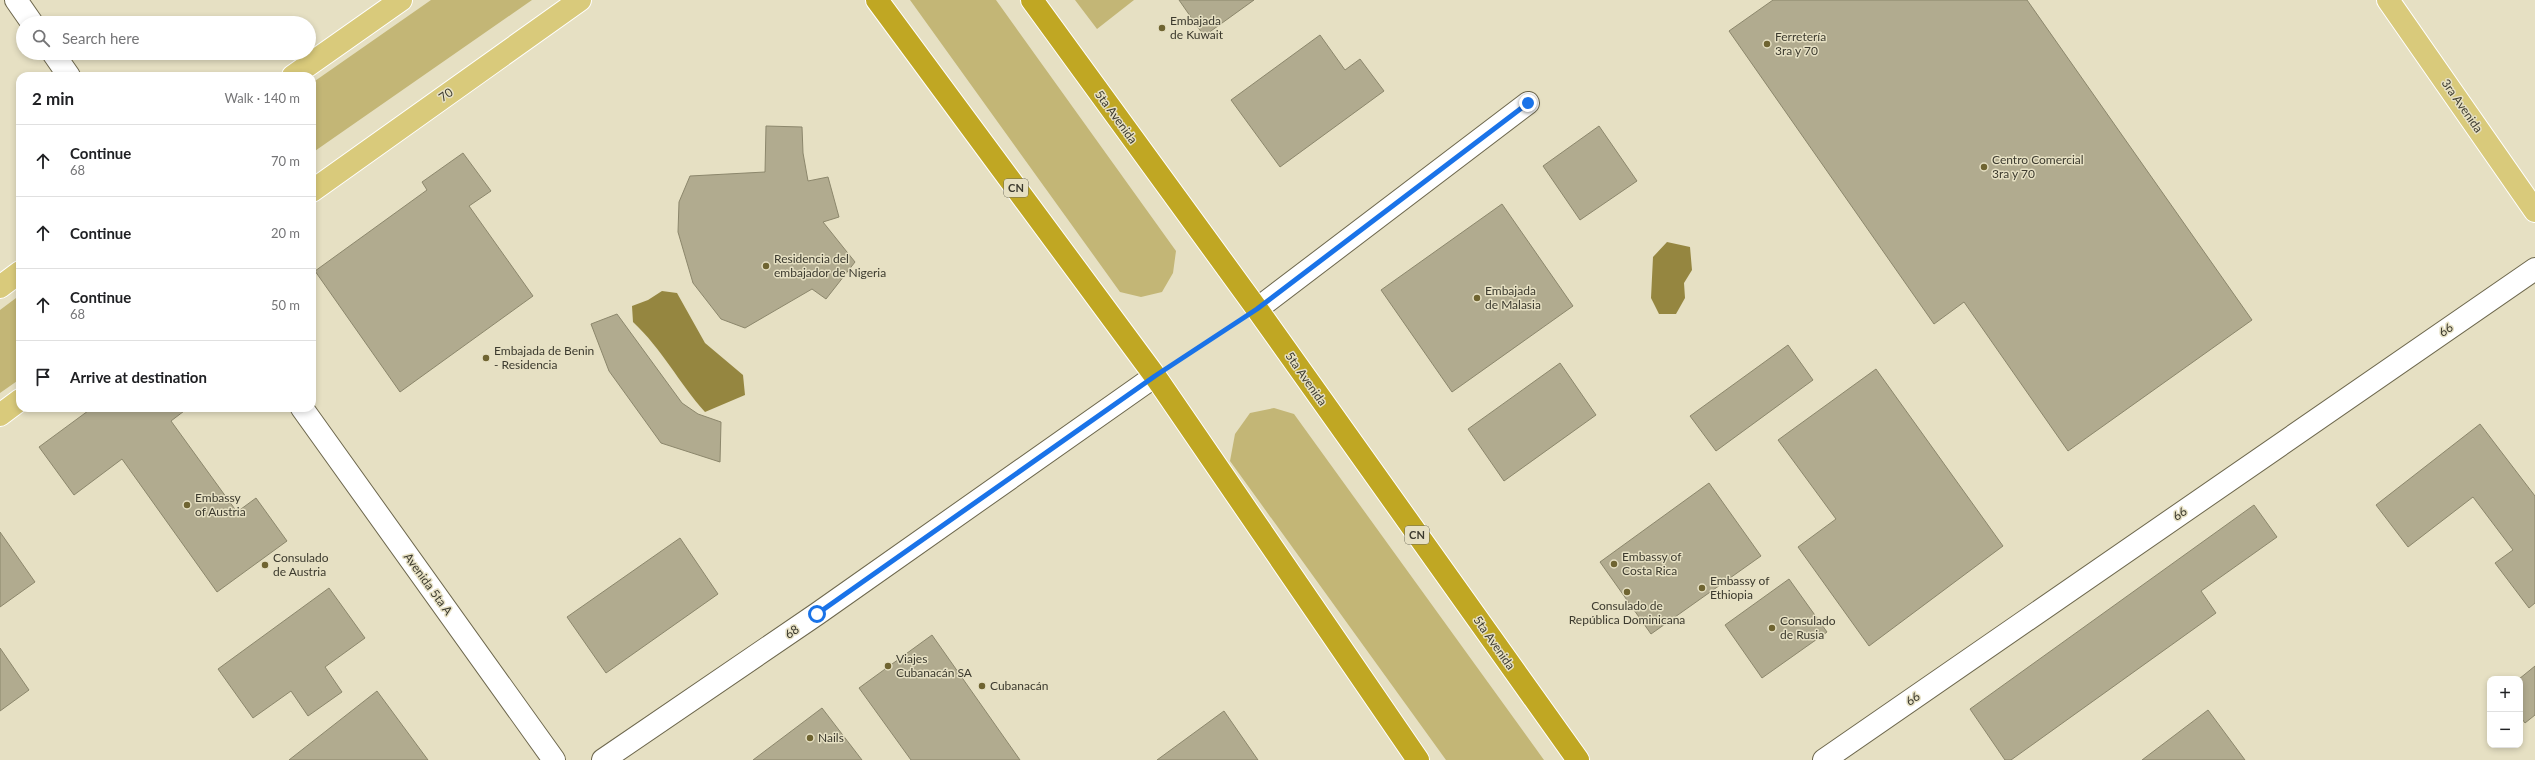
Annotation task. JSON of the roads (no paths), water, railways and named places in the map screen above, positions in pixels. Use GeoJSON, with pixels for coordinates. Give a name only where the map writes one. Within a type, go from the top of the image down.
{"type":"FeatureCollection","features":[{"type":"Feature","properties":{"kind":"highway","name":"CN"},"geometry":{"type":"LineString","coordinates":[[877,0],[1155,376],[1418,760]]}},
{"type":"Feature","properties":{"kind":"highway","name":"5ta Avenida"},"geometry":{"type":"LineString","coordinates":[[1032,0],[1257,309],[1578,760]]}},
{"type":"Feature","properties":{"kind":"main road"},"geometry":{"type":"LineString","coordinates":[[316,60],[401,0]]}},
{"type":"Feature","properties":{"kind":"main road","name":"70"},"geometry":{"type":"LineString","coordinates":[[316,188],[580,0]]}},
{"type":"Feature","properties":{"kind":"main road","name":"3ra Avenida"},"geometry":{"type":"LineString","coordinates":[[2388,0],[2535,212]]}},
{"type":"Feature","properties":{"kind":"main road"},"geometry":{"type":"LineString","coordinates":[[299,72],[316,60]]}},
{"type":"Feature","properties":{"kind":"main road"},"geometry":{"type":"LineString","coordinates":[[0,287],[16,275]]}},
{"type":"Feature","properties":{"kind":"main road"},"geometry":{"type":"LineString","coordinates":[[0,415],[16,403]]}},
{"type":"Feature","properties":{"kind":"street"},"geometry":{"type":"LineString","coordinates":[[16,0],[27,16]]}},
{"type":"Feature","properties":{"kind":"street"},"geometry":{"type":"LineString","coordinates":[[58,60],[66,72]]}},
{"type":"Feature","properties":{"kind":"street"},"geometry":{"type":"LineString","coordinates":[[1257,309],[1528,103]]}},
{"type":"Feature","properties":{"kind":"street","name":"66"},"geometry":{"type":"LineString","coordinates":[[1824,760],[2535,268]]}},
{"type":"Feature","properties":{"kind":"street","name":"68"},"geometry":{"type":"LineString","coordinates":[[603,760],[817,614],[1155,376]]}},
{"type":"Feature","properties":{"kind":"street","name":"Avenida 5ta A"},"geometry":{"type":"LineString","coordinates":[[305,412],[554,760]]}},
{"type":"Feature","properties":{"kind":"place","name":"Embajada de Kuwait"},"geometry":{"type":"Point","coordinates":[1162,28]}},
{"type":"Feature","properties":{"kind":"place","name":"Ferretería 3ra y 70"},"geometry":{"type":"Point","coordinates":[1767,44]}},
{"type":"Feature","properties":{"kind":"place","name":"Centro Comercial 3ra y 70"},"geometry":{"type":"Point","coordinates":[1984,167]}},
{"type":"Feature","properties":{"kind":"place","name":"Residencia del embajador de Nigeria"},"geometry":{"type":"Point","coordinates":[766,266]}},
{"type":"Feature","properties":{"kind":"place","name":"Embajada de Malasia"},"geometry":{"type":"Point","coordinates":[1477,298]}},
{"type":"Feature","properties":{"kind":"place","name":"Embajada de Benin - Residencia"},"geometry":{"type":"Point","coordinates":[486,358]}},
{"type":"Feature","properties":{"kind":"place","name":"Embassy of Austria"},"geometry":{"type":"Point","coordinates":[187,505]}},
{"type":"Feature","properties":{"kind":"place","name":"Embassy of Costa Rica"},"geometry":{"type":"Point","coordinates":[1614,564]}},
{"type":"Feature","properties":{"kind":"place","name":"Consulado de Austria"},"geometry":{"type":"Point","coordinates":[265,565]}},
{"type":"Feature","properties":{"kind":"place","name":"Embassy of Ethiopia"},"geometry":{"type":"Point","coordinates":[1702,588]}},
{"type":"Feature","properties":{"kind":"place","name":"Consulado de República Dominicana"},"geometry":{"type":"Point","coordinates":[1627,592]}},
{"type":"Feature","properties":{"kind":"place","name":"Consulado de Rusia"},"geometry":{"type":"Point","coordinates":[1772,628]}},
{"type":"Feature","properties":{"kind":"place","name":"Viajes Cubanacán SA"},"geometry":{"type":"Point","coordinates":[888,666]}},
{"type":"Feature","properties":{"kind":"place","name":"Cubanacán"},"geometry":{"type":"Point","coordinates":[982,686]}},
{"type":"Feature","properties":{"kind":"place","name":"Nails"},"geometry":{"type":"Point","coordinates":[810,738]}}]}
